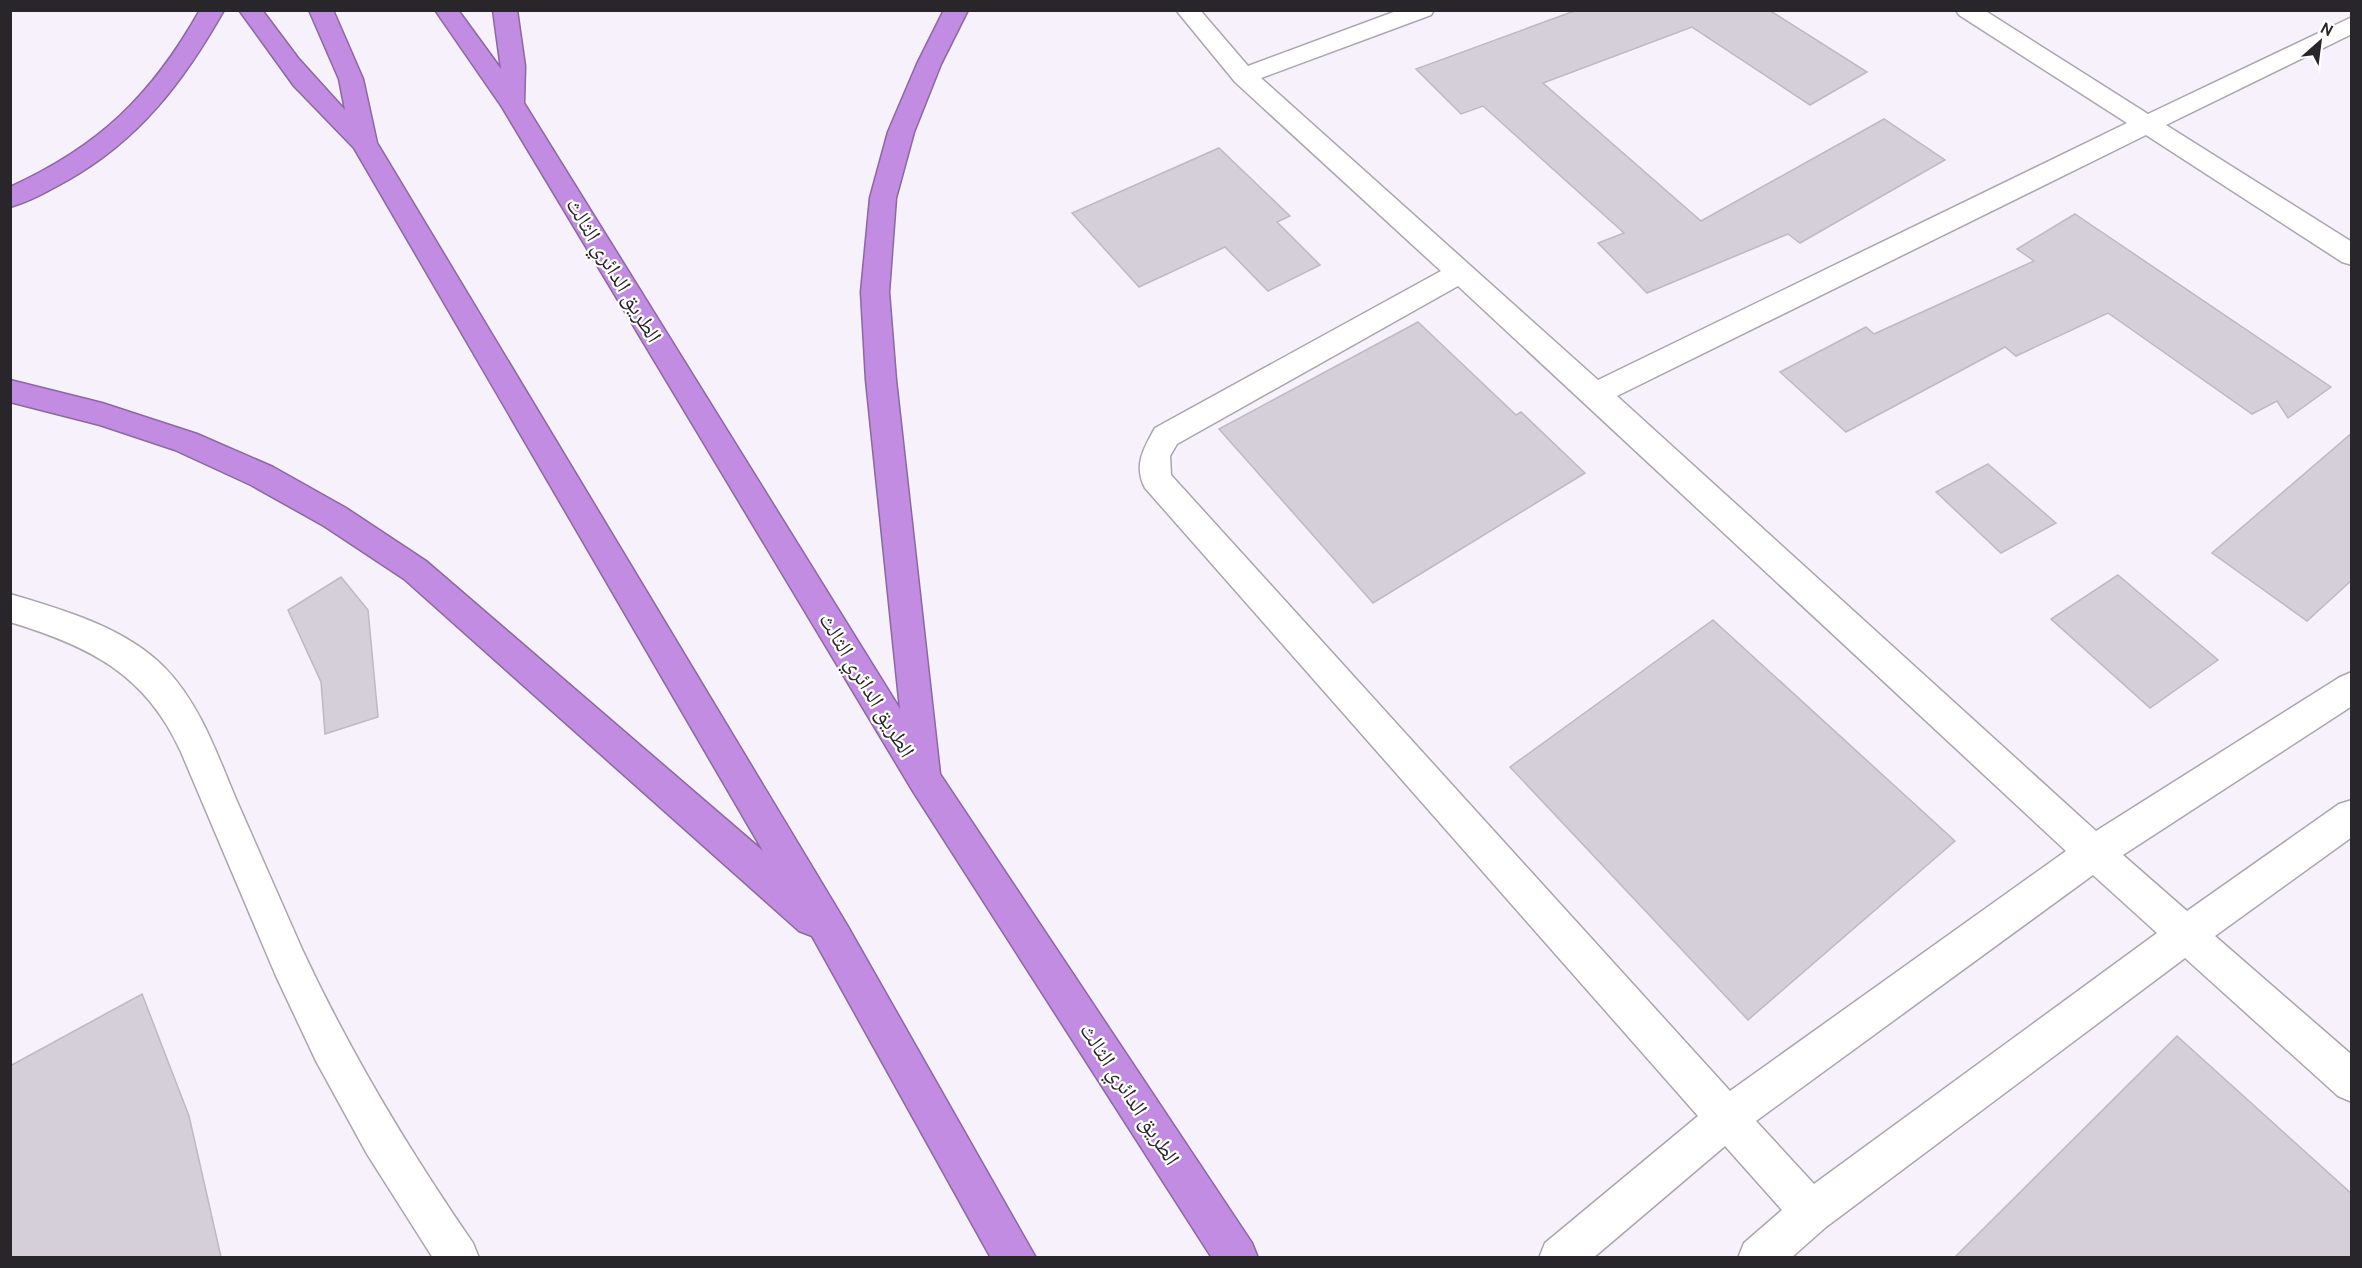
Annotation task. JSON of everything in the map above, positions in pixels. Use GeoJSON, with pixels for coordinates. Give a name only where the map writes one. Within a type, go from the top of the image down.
{"type":"FeatureCollection","features":[{"type":"Feature","properties":{"kind":"highway"},"geometry":{"type":"LineString","coordinates":[[10,198],[61,174],[99,151],[137,118],[168,84],[212,10]]}},
{"type":"Feature","properties":{"kind":"highway"},"geometry":{"type":"LineString","coordinates":[[250,10],[289,68],[320,103],[364,143],[834,938],[1016,1257]]}},
{"type":"Feature","properties":{"kind":"highway"},"geometry":{"type":"LineString","coordinates":[[321,10],[351,79],[364,143]]}},
{"type":"Feature","properties":{"kind":"highway","name":"الطريق الدائري الثالث"},"geometry":{"type":"LineString","coordinates":[[446,10],[467,36],[512,103],[926,782],[1238,1257]]}},
{"type":"Feature","properties":{"kind":"highway"},"geometry":{"type":"LineString","coordinates":[[505,10],[513,66],[512,103]]}},
{"type":"Feature","properties":{"kind":"highway"},"geometry":{"type":"LineString","coordinates":[[926,782],[886,427],[875,292],[883,198],[901,132],[929,64],[956,10]]}},
{"type":"Feature","properties":{"kind":"highway"},"geometry":{"type":"LineString","coordinates":[[10,391],[102,414],[186,442],[262,476],[335,517],[415,570],[834,938]]}},
{"type":"Feature","properties":{"kind":"street"},"geometry":{"type":"LineString","coordinates":[[1187,10],[1244,76],[1595,394],[2094,853],[2352,1082]]}},
{"type":"Feature","properties":{"kind":"street"},"geometry":{"type":"LineString","coordinates":[[1244,76],[1423,10]]}},
{"type":"Feature","properties":{"kind":"street"},"geometry":{"type":"LineString","coordinates":[[1967,10],[2352,255]]}},
{"type":"Feature","properties":{"kind":"street"},"geometry":{"type":"LineString","coordinates":[[1595,394],[2352,24]]}},
{"type":"Feature","properties":{"kind":"street"},"geometry":{"type":"LineString","coordinates":[[1461,272],[1166,436],[1155,456],[1156,478],[1811,1212]]}},
{"type":"Feature","properties":{"kind":"street"},"geometry":{"type":"LineString","coordinates":[[10,608],[74,629],[115,651],[152,677],[188,727],[314,1016],[362,1109],[403,1178],[458,1257]]}},
{"type":"Feature","properties":{"kind":"street"},"geometry":{"type":"LineString","coordinates":[[1560,1257],[1728,1118],[2094,853],[2352,687]]}},
{"type":"Feature","properties":{"kind":"street"},"geometry":{"type":"LineString","coordinates":[[1759,1257],[1811,1212],[2187,934],[2352,816]]}},
{"type":"Feature","properties":{"kind":"building"},"geometry":{"type":"Polygon","coordinates":[[[1577,10],[1769,10],[1867,72],[1810,105],[1692,27],[1543,83],[1701,221],[1884,119],[1945,160],[1800,243],[1788,234],[1647,293],[1598,243],[1624,233],[1483,106],[1461,114],[1416,69],[1577,10]]]}},
{"type":"Feature","properties":{"kind":"building"},"geometry":{"type":"Polygon","coordinates":[[[1219,148],[1290,216],[1277,222],[1320,265],[1268,291],[1225,247],[1139,287],[1072,213],[1219,148]]]}},
{"type":"Feature","properties":{"kind":"building"},"geometry":{"type":"Polygon","coordinates":[[[2075,214],[2331,387],[2288,418],[2277,401],[2252,414],[2108,313],[2016,356],[2005,347],[1846,432],[1780,372],[1866,327],[1874,334],[2034,261],[2017,249],[2075,214]]]}},
{"type":"Feature","properties":{"kind":"building"},"geometry":{"type":"Polygon","coordinates":[[[1418,322],[1516,415],[1521,412],[1585,473],[1373,603],[1219,429],[1418,322]]]}},
{"type":"Feature","properties":{"kind":"building"},"geometry":{"type":"Polygon","coordinates":[[[2352,433],[2352,580],[2307,621],[2212,553],[2352,433]]]}},
{"type":"Feature","properties":{"kind":"building"},"geometry":{"type":"Polygon","coordinates":[[[1988,464],[2056,523],[2001,553],[1936,492],[1988,464]]]}},
{"type":"Feature","properties":{"kind":"building"},"geometry":{"type":"Polygon","coordinates":[[[2118,575],[2218,660],[2150,708],[2051,619],[2118,575]]]}},
{"type":"Feature","properties":{"kind":"building"},"geometry":{"type":"Polygon","coordinates":[[[341,577],[368,610],[378,717],[325,734],[321,682],[288,610],[341,577]]]}},
{"type":"Feature","properties":{"kind":"building"},"geometry":{"type":"Polygon","coordinates":[[[1713,620],[1955,841],[1748,1020],[1510,767],[1713,620]]]}},
{"type":"Feature","properties":{"kind":"building"},"geometry":{"type":"Polygon","coordinates":[[[142,994],[189,1116],[221,1257],[10,1257],[10,1066],[142,994]]]}},
{"type":"Feature","properties":{"kind":"building"},"geometry":{"type":"Polygon","coordinates":[[[2177,1036],[2352,1194],[2352,1257],[1955,1257],[2177,1036]]]}}]}
